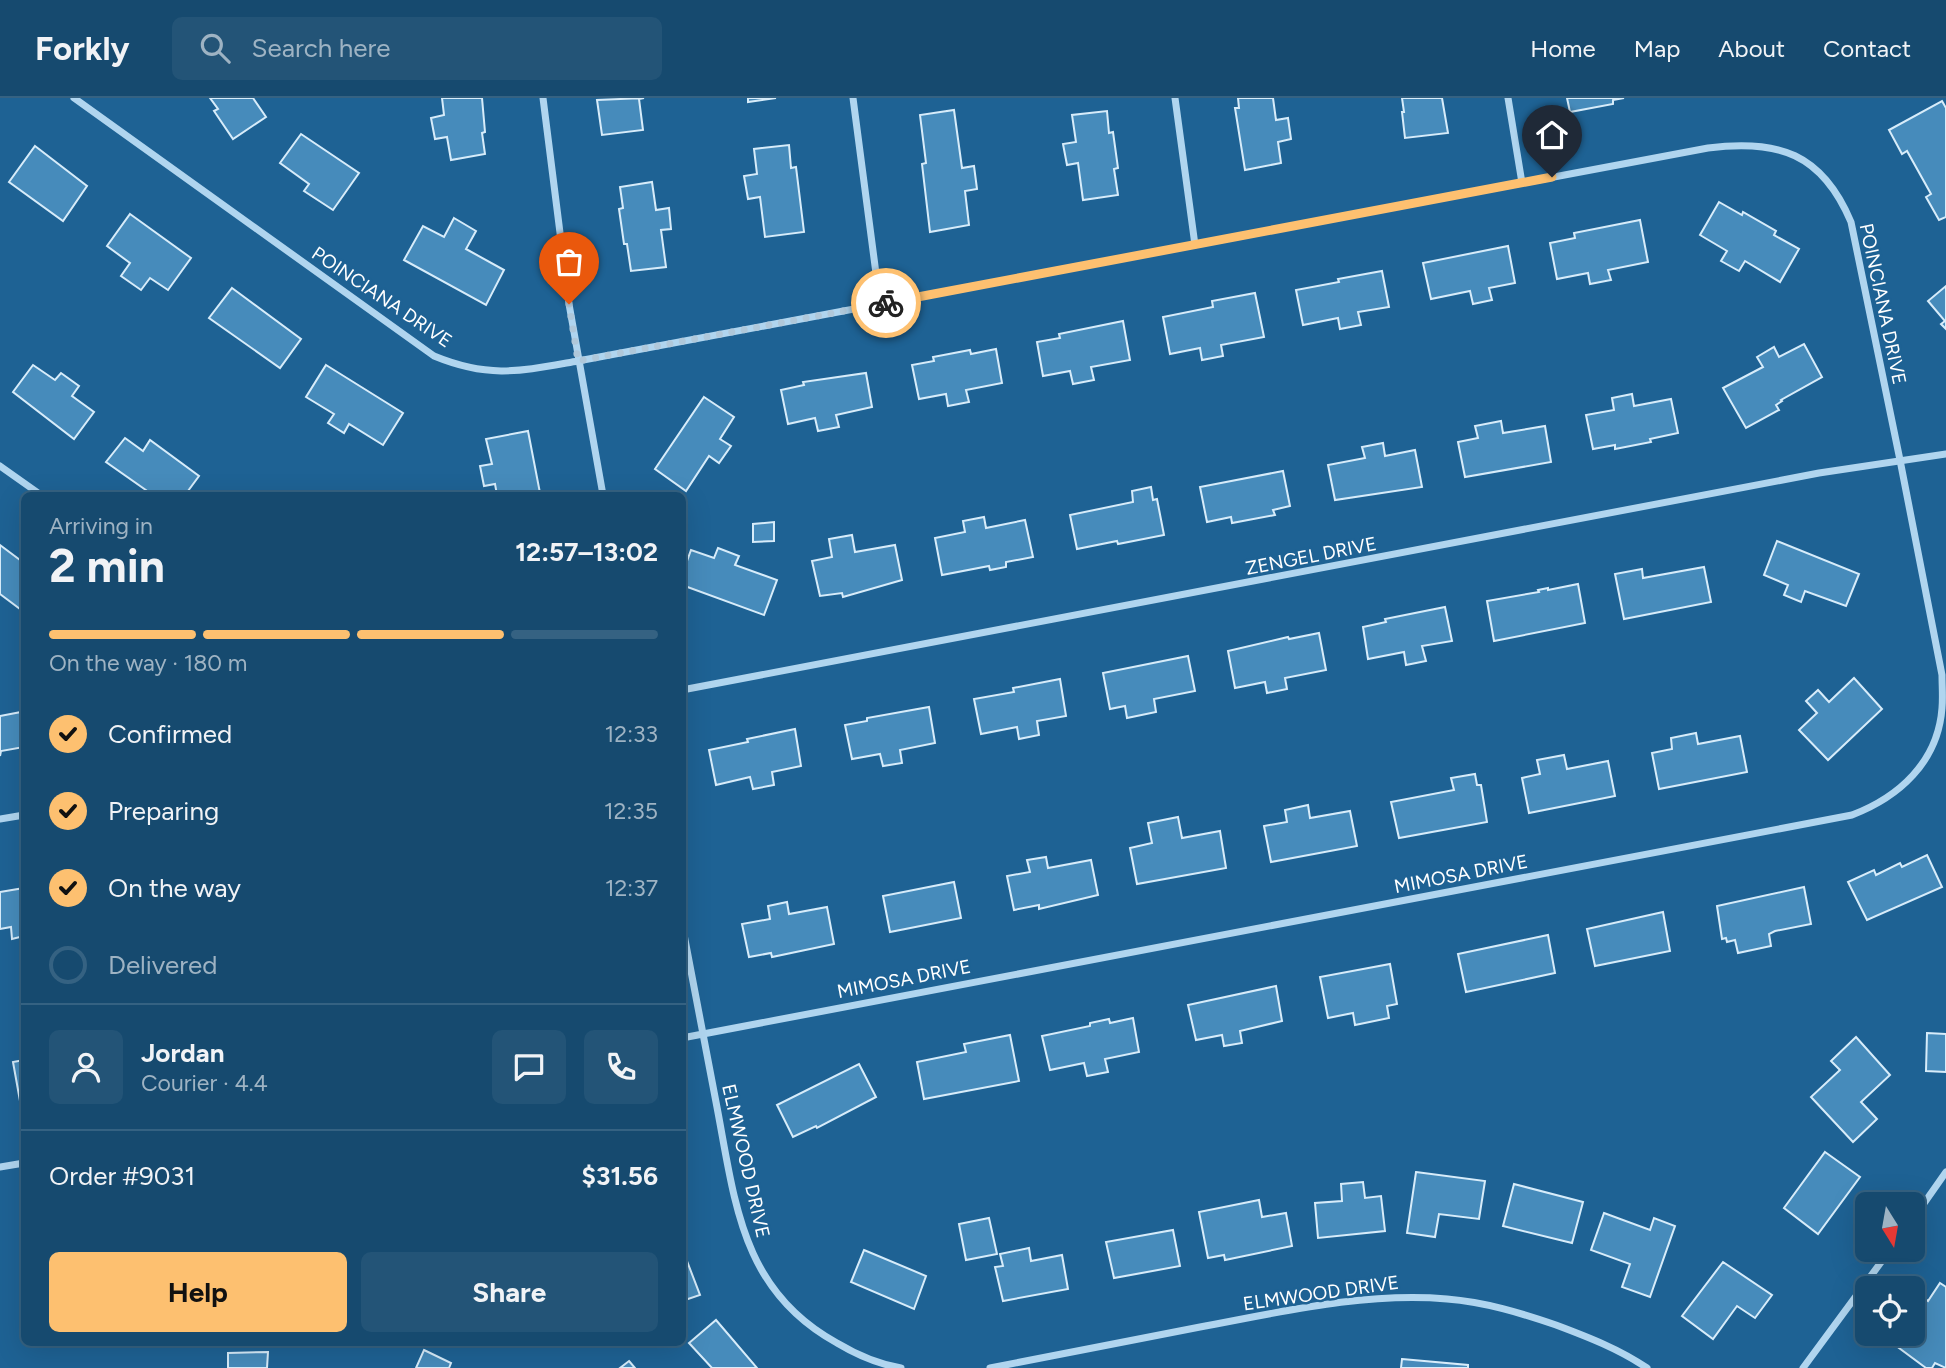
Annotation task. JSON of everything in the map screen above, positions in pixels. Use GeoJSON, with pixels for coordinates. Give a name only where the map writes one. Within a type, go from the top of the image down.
{"type":"FeatureCollection","features":[{"type":"Feature","properties":{"kind":"street"},"geometry":{"type":"LineString","coordinates":[[543,98],[578,361],[602,492]]}},
{"type":"Feature","properties":{"kind":"street"},"geometry":{"type":"LineString","coordinates":[[853,98],[880,304]]}},
{"type":"Feature","properties":{"kind":"street"},"geometry":{"type":"LineString","coordinates":[[1175,98],[1195,245]]}},
{"type":"Feature","properties":{"kind":"street"},"geometry":{"type":"LineString","coordinates":[[1508,98],[1522,183]]}},
{"type":"Feature","properties":{"kind":"street","name":"POINCIANA DRIVE"},"geometry":{"type":"LineString","coordinates":[[80,100],[434,356],[460,367],[488,372],[515,372],[578,361],[1708,148],[1741,144],[1761,145],[1784,151],[1805,161],[1828,181],[1842,200],[1851,222],[1900,460]]}},
{"type":"Feature","properties":{"kind":"street","name":"ZENGEL DRIVE"},"geometry":{"type":"LineString","coordinates":[[686,689],[1819,473],[1946,454]]}},
{"type":"Feature","properties":{"kind":"street","name":"MIMOSA DRIVE"},"geometry":{"type":"LineString","coordinates":[[686,1037],[1852,815],[1875,806],[1896,793],[1927,755],[1937,732],[1942,708],[1941,675],[1900,460]]}},
{"type":"Feature","properties":{"kind":"street"},"geometry":{"type":"LineString","coordinates":[[0,466],[37,492]]}},
{"type":"Feature","properties":{"kind":"street"},"geometry":{"type":"LineString","coordinates":[[0,819],[21,816]]}},
{"type":"Feature","properties":{"kind":"street","name":"ELMWOOD DRIVE"},"geometry":{"type":"LineString","coordinates":[[686,945],[735,1202],[749,1250],[764,1277],[789,1309],[819,1333],[858,1355],[901,1368]]}},
{"type":"Feature","properties":{"kind":"street"},"geometry":{"type":"LineString","coordinates":[[0,1167],[21,1164]]}},
{"type":"Feature","properties":{"kind":"street"},"geometry":{"type":"LineString","coordinates":[[1925,1202],[1946,1172]]}},
{"type":"Feature","properties":{"kind":"street"},"geometry":{"type":"LineString","coordinates":[[1803,1368],[1881,1262]]}},
{"type":"Feature","properties":{"kind":"street","name":"ELMWOOD DRIVE"},"geometry":{"type":"LineString","coordinates":[[990,1368],[1287,1310],[1358,1300],[1406,1297],[1491,1305],[1532,1317],[1596,1339],[1647,1368]]}},
{"type":"Feature","properties":{"kind":"building"},"geometry":{"type":"Polygon","coordinates":[[[210,98],[253,98],[266,117],[233,139],[214,111],[218,109],[210,98]]]}},
{"type":"Feature","properties":{"kind":"building"},"geometry":{"type":"Polygon","coordinates":[[[442,98],[482,98],[485,154],[451,160],[447,137],[435,139],[431,118],[444,115],[442,98]]]}},
{"type":"Feature","properties":{"kind":"building"},"geometry":{"type":"Polygon","coordinates":[[[644,98],[639,99],[643,130],[602,135],[597,100],[644,98]]]}},
{"type":"Feature","properties":{"kind":"building"},"geometry":{"type":"Polygon","coordinates":[[[748,98],[776,98],[748,102],[748,98]]]}},
{"type":"Feature","properties":{"kind":"building"},"geometry":{"type":"Polygon","coordinates":[[[1238,98],[1273,98],[1276,120],[1288,118],[1291,139],[1278,142],[1281,163],[1245,170],[1235,108],[1239,108],[1238,98]]]}},
{"type":"Feature","properties":{"kind":"building"},"geometry":{"type":"Polygon","coordinates":[[[1402,98],[1442,98],[1448,133],[1405,138],[1402,98]]]}},
{"type":"Feature","properties":{"kind":"building"},"geometry":{"type":"Polygon","coordinates":[[[1567,98],[1624,98],[1613,100],[1613,104],[1570,112],[1567,98]]]}},
{"type":"Feature","properties":{"kind":"building"},"geometry":{"type":"Polygon","coordinates":[[[1942,101],[1946,108],[1946,217],[1939,220],[1926,197],[1931,194],[1907,151],[1902,154],[1889,130],[1942,101]]]}},
{"type":"Feature","properties":{"kind":"building"},"geometry":{"type":"Polygon","coordinates":[[[954,110],[962,168],[974,166],[977,189],[965,191],[969,225],[930,232],[922,164],[926,163],[920,115],[954,110]]]}},
{"type":"Feature","properties":{"kind":"building"},"geometry":{"type":"Polygon","coordinates":[[[1107,111],[1109,133],[1113,132],[1118,168],[1114,169],[1118,195],[1083,200],[1078,163],[1067,165],[1063,144],[1076,142],[1072,115],[1107,111]]]}},
{"type":"Feature","properties":{"kind":"building"},"geometry":{"type":"Polygon","coordinates":[[[301,134],[359,173],[333,210],[304,191],[309,184],[280,163],[301,134]]]}},
{"type":"Feature","properties":{"kind":"building"},"geometry":{"type":"Polygon","coordinates":[[[789,145],[791,168],[796,167],[804,232],[765,237],[760,197],[748,199],[744,176],[757,174],[754,149],[789,145]]]}},
{"type":"Feature","properties":{"kind":"building"},"geometry":{"type":"Polygon","coordinates":[[[35,146],[87,186],[63,221],[9,182],[35,146]]]}},
{"type":"Feature","properties":{"kind":"building"},"geometry":{"type":"Polygon","coordinates":[[[652,182],[656,210],[669,208],[671,229],[661,230],[666,267],[631,271],[619,209],[623,208],[620,187],[652,182]]]}},
{"type":"Feature","properties":{"kind":"building"},"geometry":{"type":"Polygon","coordinates":[[[1719,202],[1776,231],[1774,235],[1799,249],[1780,282],[1745,261],[1739,271],[1721,261],[1727,251],[1700,235],[1719,202]]]}},
{"type":"Feature","properties":{"kind":"building"},"geometry":{"type":"Polygon","coordinates":[[[130,214],[191,258],[168,290],[150,278],[141,290],[121,276],[130,263],[107,246],[130,214]]]}},
{"type":"Feature","properties":{"kind":"building"},"geometry":{"type":"Polygon","coordinates":[[[454,218],[476,231],[466,249],[504,270],[486,305],[404,260],[423,226],[444,237],[454,218]]]}},
{"type":"Feature","properties":{"kind":"building"},"geometry":{"type":"Polygon","coordinates":[[[1640,220],[1648,262],[1608,270],[1611,280],[1590,284],[1588,273],[1557,279],[1550,243],[1575,238],[1574,233],[1640,220]]]}},
{"type":"Feature","properties":{"kind":"building"},"geometry":{"type":"Polygon","coordinates":[[[1508,246],[1515,283],[1489,288],[1492,300],[1473,304],[1470,291],[1431,299],[1423,263],[1508,246]]]}},
{"type":"Feature","properties":{"kind":"building"},"geometry":{"type":"Polygon","coordinates":[[[1382,271],[1389,307],[1358,312],[1361,325],[1340,329],[1338,318],[1303,325],[1296,290],[1382,271]]]}},
{"type":"Feature","properties":{"kind":"building"},"geometry":{"type":"Polygon","coordinates":[[[1946,286],[1946,329],[1941,324],[1945,321],[1928,301],[1946,286]]]}},
{"type":"Feature","properties":{"kind":"building"},"geometry":{"type":"Polygon","coordinates":[[[232,288],[301,339],[280,368],[209,318],[232,288]]]}},
{"type":"Feature","properties":{"kind":"building"},"geometry":{"type":"Polygon","coordinates":[[[1255,293],[1264,337],[1221,345],[1223,356],[1202,360],[1200,348],[1170,354],[1163,317],[1213,307],[1212,301],[1255,293]]]}},
{"type":"Feature","properties":{"kind":"building"},"geometry":{"type":"Polygon","coordinates":[[[1123,321],[1130,360],[1091,367],[1094,380],[1073,384],[1070,371],[1043,376],[1037,342],[1060,338],[1059,334],[1123,321]]]}},
{"type":"Feature","properties":{"kind":"building"},"geometry":{"type":"Polygon","coordinates":[[[1804,344],[1822,377],[1781,400],[1776,405],[1779,410],[1746,428],[1723,388],[1763,367],[1757,357],[1774,347],[1779,357],[1804,344]]]}},
{"type":"Feature","properties":{"kind":"building"},"geometry":{"type":"Polygon","coordinates":[[[996,349],[1002,383],[966,390],[969,402],[948,406],[946,394],[919,399],[912,365],[934,361],[933,357],[970,350],[971,354],[996,349]]]}},
{"type":"Feature","properties":{"kind":"building"},"geometry":{"type":"Polygon","coordinates":[[[33,365],[55,380],[61,373],[79,386],[72,396],[94,412],[74,439],[13,392],[33,365]]]}},
{"type":"Feature","properties":{"kind":"building"},"geometry":{"type":"Polygon","coordinates":[[[326,365],[403,413],[383,445],[349,424],[344,433],[328,423],[334,414],[306,397],[326,365]]]}},
{"type":"Feature","properties":{"kind":"building"},"geometry":{"type":"Polygon","coordinates":[[[866,373],[872,407],[836,415],[839,427],[818,431],[815,418],[788,424],[781,390],[804,385],[803,382],[866,373]]]}},
{"type":"Feature","properties":{"kind":"building"},"geometry":{"type":"Polygon","coordinates":[[[1632,394],[1634,406],[1671,399],[1678,433],[1615,449],[1615,445],[1593,449],[1586,415],[1614,410],[1612,398],[1632,394]]]}},
{"type":"Feature","properties":{"kind":"building"},"geometry":{"type":"Polygon","coordinates":[[[704,397],[734,417],[720,439],[731,446],[719,463],[709,456],[686,491],[655,469],[704,397]]]}},
{"type":"Feature","properties":{"kind":"building"},"geometry":{"type":"Polygon","coordinates":[[[1501,421],[1503,433],[1545,426],[1551,462],[1465,477],[1458,442],[1478,438],[1475,426],[1501,421]]]}},
{"type":"Feature","properties":{"kind":"building"},"geometry":{"type":"Polygon","coordinates":[[[528,431],[540,492],[496,492],[495,484],[484,486],[480,466],[492,464],[486,439],[528,431]]]}},
{"type":"Feature","properties":{"kind":"building"},"geometry":{"type":"Polygon","coordinates":[[[125,438],[143,451],[150,440],[199,476],[187,492],[149,492],[106,462],[125,438]]]}},
{"type":"Feature","properties":{"kind":"building"},"geometry":{"type":"Polygon","coordinates":[[[1383,443],[1385,456],[1415,450],[1422,487],[1335,500],[1328,465],[1365,458],[1362,447],[1383,443]]]}},
{"type":"Feature","properties":{"kind":"building"},"geometry":{"type":"Polygon","coordinates":[[[1283,471],[1290,506],[1273,510],[1275,515],[1232,523],[1231,517],[1207,522],[1200,487],[1283,471]]]}},
{"type":"Feature","properties":{"kind":"building"},"geometry":{"type":"Polygon","coordinates":[[[1151,487],[1153,500],[1157,499],[1164,535],[1077,549],[1070,515],[1133,502],[1132,491],[1151,487]]]}},
{"type":"Feature","properties":{"kind":"building"},"geometry":{"type":"Polygon","coordinates":[[[984,517],[986,528],[1025,520],[1033,557],[1006,562],[1006,567],[990,570],[989,566],[942,575],[935,538],[965,532],[963,521],[984,517]]]}},
{"type":"Feature","properties":{"kind":"building"},"geometry":{"type":"Polygon","coordinates":[[[774,522],[774,541],[753,542],[753,524],[774,522]]]}},
{"type":"Feature","properties":{"kind":"building"},"geometry":{"type":"Polygon","coordinates":[[[852,535],[855,552],[895,545],[902,580],[843,597],[842,593],[820,596],[812,561],[832,557],[829,539],[852,535]]]}},
{"type":"Feature","properties":{"kind":"building"},"geometry":{"type":"Polygon","coordinates":[[[1777,541],[1859,574],[1846,606],[1805,591],[1801,602],[1784,595],[1788,585],[1764,575],[1777,541]]]}},
{"type":"Feature","properties":{"kind":"building"},"geometry":{"type":"Polygon","coordinates":[[[0,545],[21,561],[21,610],[0,594],[0,545]]]}},
{"type":"Feature","properties":{"kind":"building"},"geometry":{"type":"Polygon","coordinates":[[[718,548],[739,556],[735,565],[777,580],[764,615],[686,586],[686,564],[691,550],[714,558],[718,548]]]}},
{"type":"Feature","properties":{"kind":"building"},"geometry":{"type":"Polygon","coordinates":[[[1704,567],[1711,602],[1624,619],[1615,574],[1642,569],[1643,578],[1704,567]]]}},
{"type":"Feature","properties":{"kind":"building"},"geometry":{"type":"Polygon","coordinates":[[[1578,584],[1585,623],[1494,641],[1487,601],[1578,584]]]}},
{"type":"Feature","properties":{"kind":"building"},"geometry":{"type":"Polygon","coordinates":[[[1445,607],[1452,641],[1422,646],[1426,661],[1406,665],[1404,652],[1368,659],[1363,627],[1386,622],[1385,619],[1445,607]]]}},
{"type":"Feature","properties":{"kind":"building"},"geometry":{"type":"Polygon","coordinates":[[[1319,633],[1326,670],[1285,678],[1287,689],[1267,693],[1265,682],[1235,688],[1228,651],[1319,633]]]}},
{"type":"Feature","properties":{"kind":"building"},"geometry":{"type":"Polygon","coordinates":[[[1188,656],[1195,691],[1154,699],[1156,712],[1127,718],[1125,706],[1110,709],[1103,673],[1188,656]]]}},
{"type":"Feature","properties":{"kind":"building"},"geometry":{"type":"Polygon","coordinates":[[[1854,678],[1882,709],[1828,760],[1799,730],[1817,713],[1806,701],[1818,690],[1829,702],[1854,678]]]}},
{"type":"Feature","properties":{"kind":"building"},"geometry":{"type":"Polygon","coordinates":[[[1060,679],[1066,716],[1037,721],[1039,735],[1019,739],[1017,727],[981,734],[974,699],[1014,692],[1013,688],[1060,679]]]}},
{"type":"Feature","properties":{"kind":"building"},"geometry":{"type":"Polygon","coordinates":[[[929,707],[935,743],[900,750],[902,763],[883,766],[880,754],[852,759],[845,725],[867,721],[867,718],[929,707]]]}},
{"type":"Feature","properties":{"kind":"building"},"geometry":{"type":"Polygon","coordinates":[[[21,712],[21,748],[1,751],[0,756],[0,716],[21,712]]]}},
{"type":"Feature","properties":{"kind":"building"},"geometry":{"type":"Polygon","coordinates":[[[795,729],[801,766],[772,772],[774,785],[753,789],[750,777],[716,785],[709,750],[795,729]]]}},
{"type":"Feature","properties":{"kind":"building"},"geometry":{"type":"Polygon","coordinates":[[[1696,733],[1698,744],[1740,736],[1747,772],[1659,789],[1652,753],[1672,749],[1671,738],[1696,733]]]}},
{"type":"Feature","properties":{"kind":"building"},"geometry":{"type":"Polygon","coordinates":[[[1564,755],[1567,769],[1608,761],[1615,796],[1529,813],[1522,778],[1540,774],[1537,760],[1564,755]]]}},
{"type":"Feature","properties":{"kind":"building"},"geometry":{"type":"Polygon","coordinates":[[[1475,774],[1477,785],[1481,785],[1487,822],[1399,838],[1391,802],[1454,790],[1451,778],[1475,774]]]}},
{"type":"Feature","properties":{"kind":"building"},"geometry":{"type":"Polygon","coordinates":[[[1308,805],[1310,818],[1350,811],[1357,846],[1271,862],[1264,826],[1287,822],[1285,810],[1308,805]]]}},
{"type":"Feature","properties":{"kind":"building"},"geometry":{"type":"Polygon","coordinates":[[[1178,817],[1182,838],[1220,831],[1226,868],[1137,884],[1130,848],[1152,843],[1148,823],[1178,817]]]}},
{"type":"Feature","properties":{"kind":"building"},"geometry":{"type":"Polygon","coordinates":[[[1927,855],[1942,887],[1867,920],[1848,882],[1874,870],[1876,875],[1900,863],[1902,867],[1927,855]]]}},
{"type":"Feature","properties":{"kind":"building"},"geometry":{"type":"Polygon","coordinates":[[[1046,857],[1048,868],[1091,860],[1098,895],[1039,909],[1039,905],[1014,910],[1007,876],[1030,872],[1027,860],[1046,857]]]}},
{"type":"Feature","properties":{"kind":"building"},"geometry":{"type":"Polygon","coordinates":[[[954,882],[961,918],[890,932],[883,896],[954,882]]]}},
{"type":"Feature","properties":{"kind":"building"},"geometry":{"type":"Polygon","coordinates":[[[1804,887],[1811,924],[1775,931],[1769,934],[1771,946],[1738,953],[1735,940],[1727,942],[1726,938],[1722,939],[1717,906],[1804,887]]]}},
{"type":"Feature","properties":{"kind":"building"},"geometry":{"type":"Polygon","coordinates":[[[21,888],[21,937],[12,939],[11,927],[0,929],[0,892],[21,888]]]}},
{"type":"Feature","properties":{"kind":"building"},"geometry":{"type":"Polygon","coordinates":[[[787,902],[789,914],[827,907],[834,944],[772,957],[771,953],[749,957],[742,924],[770,919],[768,906],[787,902]]]}},
{"type":"Feature","properties":{"kind":"building"},"geometry":{"type":"Polygon","coordinates":[[[1663,912],[1670,951],[1595,966],[1587,929],[1663,912]]]}},
{"type":"Feature","properties":{"kind":"building"},"geometry":{"type":"Polygon","coordinates":[[[1548,935],[1555,973],[1466,992],[1458,954],[1548,935]]]}},
{"type":"Feature","properties":{"kind":"building"},"geometry":{"type":"Polygon","coordinates":[[[1390,964],[1397,1004],[1387,1006],[1389,1018],[1355,1025],[1353,1013],[1328,1018],[1320,977],[1390,964]]]}},
{"type":"Feature","properties":{"kind":"building"},"geometry":{"type":"Polygon","coordinates":[[[1276,986],[1282,1021],[1240,1031],[1242,1043],[1224,1046],[1222,1035],[1196,1040],[1188,1005],[1276,986]]]}},
{"type":"Feature","properties":{"kind":"building"},"geometry":{"type":"Polygon","coordinates":[[[1133,1018],[1139,1052],[1105,1059],[1108,1072],[1087,1076],[1084,1063],[1050,1070],[1042,1036],[1090,1026],[1090,1023],[1109,1019],[1110,1023],[1133,1018]]]}},
{"type":"Feature","properties":{"kind":"building"},"geometry":{"type":"Polygon","coordinates":[[[1927,1033],[1946,1034],[1946,1072],[1926,1071],[1927,1033]]]}},
{"type":"Feature","properties":{"kind":"building"},"geometry":{"type":"Polygon","coordinates":[[[1010,1035],[1019,1081],[924,1099],[917,1062],[966,1052],[964,1044],[1010,1035]]]}},
{"type":"Feature","properties":{"kind":"building"},"geometry":{"type":"Polygon","coordinates":[[[1856,1037],[1890,1075],[1861,1102],[1877,1119],[1853,1142],[1811,1097],[1840,1070],[1831,1061],[1856,1037]]]}},
{"type":"Feature","properties":{"kind":"building"},"geometry":{"type":"Polygon","coordinates":[[[21,1061],[20,1101],[13,1062],[21,1061]]]}},
{"type":"Feature","properties":{"kind":"building"},"geometry":{"type":"Polygon","coordinates":[[[859,1064],[876,1097],[817,1128],[816,1126],[793,1137],[777,1105],[859,1064]]]}},
{"type":"Feature","properties":{"kind":"building"},"geometry":{"type":"Polygon","coordinates":[[[1825,1152],[1860,1177],[1818,1234],[1784,1208],[1825,1152]]]}},
{"type":"Feature","properties":{"kind":"building"},"geometry":{"type":"Polygon","coordinates":[[[1416,1172],[1485,1181],[1479,1219],[1439,1214],[1435,1237],[1407,1233],[1416,1172]]]}},
{"type":"Feature","properties":{"kind":"building"},"geometry":{"type":"Polygon","coordinates":[[[1363,1182],[1365,1198],[1381,1196],[1385,1231],[1318,1238],[1315,1203],[1342,1201],[1341,1184],[1363,1182]]]}},
{"type":"Feature","properties":{"kind":"building"},"geometry":{"type":"Polygon","coordinates":[[[1514,1184],[1583,1202],[1572,1243],[1503,1226],[1514,1184]]]}},
{"type":"Feature","properties":{"kind":"building"},"geometry":{"type":"Polygon","coordinates":[[[1259,1200],[1262,1217],[1286,1213],[1292,1246],[1225,1260],[1224,1255],[1208,1258],[1199,1212],[1259,1200]]]}},
{"type":"Feature","properties":{"kind":"building"},"geometry":{"type":"Polygon","coordinates":[[[1604,1213],[1650,1230],[1654,1218],[1675,1226],[1650,1297],[1622,1287],[1630,1264],[1591,1250],[1604,1213]]]}},
{"type":"Feature","properties":{"kind":"building"},"geometry":{"type":"Polygon","coordinates":[[[989,1218],[997,1254],[966,1260],[959,1224],[989,1218]]]}},
{"type":"Feature","properties":{"kind":"building"},"geometry":{"type":"Polygon","coordinates":[[[1173,1230],[1180,1266],[1114,1278],[1106,1242],[1173,1230]]]}},
{"type":"Feature","properties":{"kind":"building"},"geometry":{"type":"Polygon","coordinates":[[[1029,1248],[1031,1261],[1062,1255],[1068,1289],[1003,1301],[995,1267],[1003,1266],[1000,1254],[1029,1248]]]}},
{"type":"Feature","properties":{"kind":"building"},"geometry":{"type":"Polygon","coordinates":[[[864,1250],[926,1276],[914,1309],[851,1282],[864,1250]]]}},
{"type":"Feature","properties":{"kind":"building"},"geometry":{"type":"Polygon","coordinates":[[[686,1258],[700,1295],[686,1300],[686,1258]]]}},
{"type":"Feature","properties":{"kind":"building"},"geometry":{"type":"Polygon","coordinates":[[[1723,1262],[1772,1295],[1755,1318],[1737,1306],[1713,1339],[1682,1316],[1723,1262]]]}},
{"type":"Feature","properties":{"kind":"building"},"geometry":{"type":"Polygon","coordinates":[[[1940,1283],[1946,1287],[1946,1368],[1935,1363],[1932,1368],[1926,1368],[1896,1346],[1925,1346],[1925,1299],[1928,1301],[1940,1283]]]}},
{"type":"Feature","properties":{"kind":"building"},"geometry":{"type":"Polygon","coordinates":[[[716,1320],[757,1368],[712,1368],[689,1343],[716,1320]]]}},
{"type":"Feature","properties":{"kind":"building"},"geometry":{"type":"Polygon","coordinates":[[[424,1350],[451,1363],[449,1368],[416,1368],[424,1350]]]}},
{"type":"Feature","properties":{"kind":"building"},"geometry":{"type":"Polygon","coordinates":[[[268,1352],[267,1368],[228,1368],[228,1353],[268,1352]]]}},
{"type":"Feature","properties":{"kind":"building"},"geometry":{"type":"Polygon","coordinates":[[[1402,1359],[1468,1365],[1468,1368],[1401,1368],[1402,1359]]]}},
{"type":"Feature","properties":{"kind":"building"},"geometry":{"type":"Polygon","coordinates":[[[629,1361],[635,1368],[620,1368],[629,1361]]]}},
{"type":"Feature","properties":{"kind":"way so far"},"geometry":{"type":"LineString","coordinates":[[569,304],[578,361],[886,303]]}},
{"type":"Feature","properties":{"kind":"route"},"geometry":{"type":"LineString","coordinates":[[886,303],[1552,177]]}}]}
